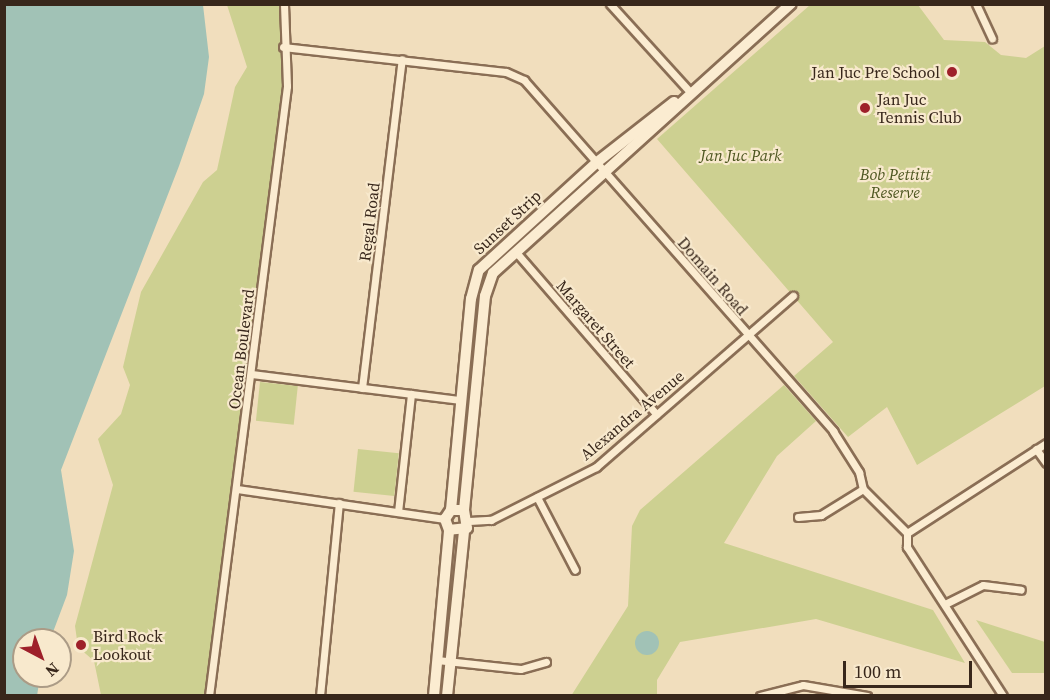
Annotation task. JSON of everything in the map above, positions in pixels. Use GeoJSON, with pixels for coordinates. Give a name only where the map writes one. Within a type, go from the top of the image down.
{"type":"FeatureCollection","features":[{"type":"Feature","properties":{"kind":"street","name":"Ocean Boulevard"},"geometry":{"type":"LineString","coordinates":[[209,696],[287,86],[284,4]]}},
{"type":"Feature","properties":{"kind":"street"},"geometry":{"type":"LineString","coordinates":[[610,4],[690,92]]}},
{"type":"Feature","properties":{"kind":"street","name":"Sunset Strip"},"geometry":{"type":"LineString","coordinates":[[464,510],[486,287],[515,251],[605,173],[690,92],[791,4]]}},
{"type":"Feature","properties":{"kind":"street"},"geometry":{"type":"LineString","coordinates":[[976,4],[992,39]]}},
{"type":"Feature","properties":{"kind":"street","name":"Domain Road"},"geometry":{"type":"LineString","coordinates":[[284,47],[402,59],[519,76],[833,431],[859,472],[863,489],[907,533],[908,547],[1003,696]]}},
{"type":"Feature","properties":{"kind":"street","name":"Regal Road"},"geometry":{"type":"LineString","coordinates":[[362,388],[402,59]]}},
{"type":"Feature","properties":{"kind":"street","name":"Sunset Strip"},"geometry":{"type":"LineString","coordinates":[[434,696],[448,520],[461,400],[479,270],[652,115],[690,92]]}},
{"type":"Feature","properties":{"kind":"street","name":"Margaret Street"},"geometry":{"type":"LineString","coordinates":[[515,251],[656,414]]}},
{"type":"Feature","properties":{"kind":"street","name":"Alexandra Avenue"},"geometry":{"type":"LineString","coordinates":[[467,526],[490,520],[596,467],[793,296]]}},
{"type":"Feature","properties":{"kind":"street"},"geometry":{"type":"LineString","coordinates":[[251,374],[461,400]]}},
{"type":"Feature","properties":{"kind":"street"},"geometry":{"type":"LineString","coordinates":[[398,512],[411,394]]}},
{"type":"Feature","properties":{"kind":"street"},"geometry":{"type":"LineString","coordinates":[[907,533],[1046,443]]}},
{"type":"Feature","properties":{"kind":"street"},"geometry":{"type":"LineString","coordinates":[[1036,449],[1046,463]]}},
{"type":"Feature","properties":{"kind":"street"},"geometry":{"type":"LineString","coordinates":[[237,489],[448,520],[467,526]]}},
{"type":"Feature","properties":{"kind":"street"},"geometry":{"type":"LineString","coordinates":[[798,517],[820,515],[863,489]]}},
{"type":"Feature","properties":{"kind":"street"},"geometry":{"type":"LineString","coordinates":[[537,497],[575,570]]}},
{"type":"Feature","properties":{"kind":"street"},"geometry":{"type":"LineString","coordinates":[[320,696],[339,503]]}},
{"type":"Feature","properties":{"kind":"street"},"geometry":{"type":"LineString","coordinates":[[447,696],[467,526],[464,510],[448,520]]}},
{"type":"Feature","properties":{"kind":"street"},"geometry":{"type":"LineString","coordinates":[[945,604],[983,585],[1021,590]]}},
{"type":"Feature","properties":{"kind":"street"},"geometry":{"type":"LineString","coordinates":[[437,660],[521,669],[546,662]]}},
{"type":"Feature","properties":{"kind":"street"},"geometry":{"type":"LineString","coordinates":[[760,696],[803,685],[867,696]]}},
{"type":"Feature","properties":{"kind":"green space"},"geometry":{"type":"Polygon","coordinates":[[[227,5],[284,5],[287,66],[209,695],[101,695],[94,661],[78,647],[75,626],[113,485],[98,439],[121,414],[130,385],[123,367],[141,292],[203,182],[217,170],[235,87],[247,67],[227,5]]]}},
{"type":"Feature","properties":{"kind":"green space","name":"Bob Pettitt Reserve"},"geometry":{"type":"Polygon","coordinates":[[[810,5],[918,5],[944,40],[985,42],[1001,55],[1026,58],[1045,46],[1045,386],[917,465],[887,407],[848,437],[794,376],[833,342],[657,139],[810,5]]]}},
{"type":"Feature","properties":{"kind":"green space"},"geometry":{"type":"Polygon","coordinates":[[[260,382],[298,386],[294,425],[256,421],[260,382]]]}},
{"type":"Feature","properties":{"kind":"green space"},"geometry":{"type":"Polygon","coordinates":[[[784,385],[816,421],[777,456],[724,543],[933,610],[965,663],[816,619],[680,642],[657,680],[657,695],[571,696],[628,606],[632,526],[640,510],[784,385]]]}},
{"type":"Feature","properties":{"kind":"green space"},"geometry":{"type":"Polygon","coordinates":[[[358,449],[399,453],[394,496],[354,492],[358,449]]]}},
{"type":"Feature","properties":{"kind":"green space"},"geometry":{"type":"Polygon","coordinates":[[[976,620],[1045,642],[1045,673],[1012,673],[976,620]]]}},
{"type":"Feature","properties":{"kind":"water"},"geometry":{"type":"Polygon","coordinates":[[[4,5],[203,5],[209,57],[204,94],[179,166],[61,470],[74,551],[67,595],[55,628],[12,628],[12,688],[38,688],[37,696],[4,695],[4,5]]]}},
{"type":"Feature","properties":{"kind":"water"},"geometry":{"type":"Polygon","coordinates":[[[647,631],[655,635],[659,643],[655,651],[647,655],[639,651],[635,643],[639,635],[647,631]]]}},
{"type":"Feature","properties":{"kind":"place","name":"Jan Juc Pre School"},"geometry":{"type":"Point","coordinates":[952,72]}},
{"type":"Feature","properties":{"kind":"place","name":"Jan Juc Tennis Club"},"geometry":{"type":"Point","coordinates":[865,108]}},
{"type":"Feature","properties":{"kind":"place","name":"Bird Rock Lookout"},"geometry":{"type":"Point","coordinates":[81,645]}},
{"type":"Feature","properties":{"kind":"park label","name":"Jan Juc Park"},"geometry":{"type":"Point","coordinates":[741,155]}}]}
